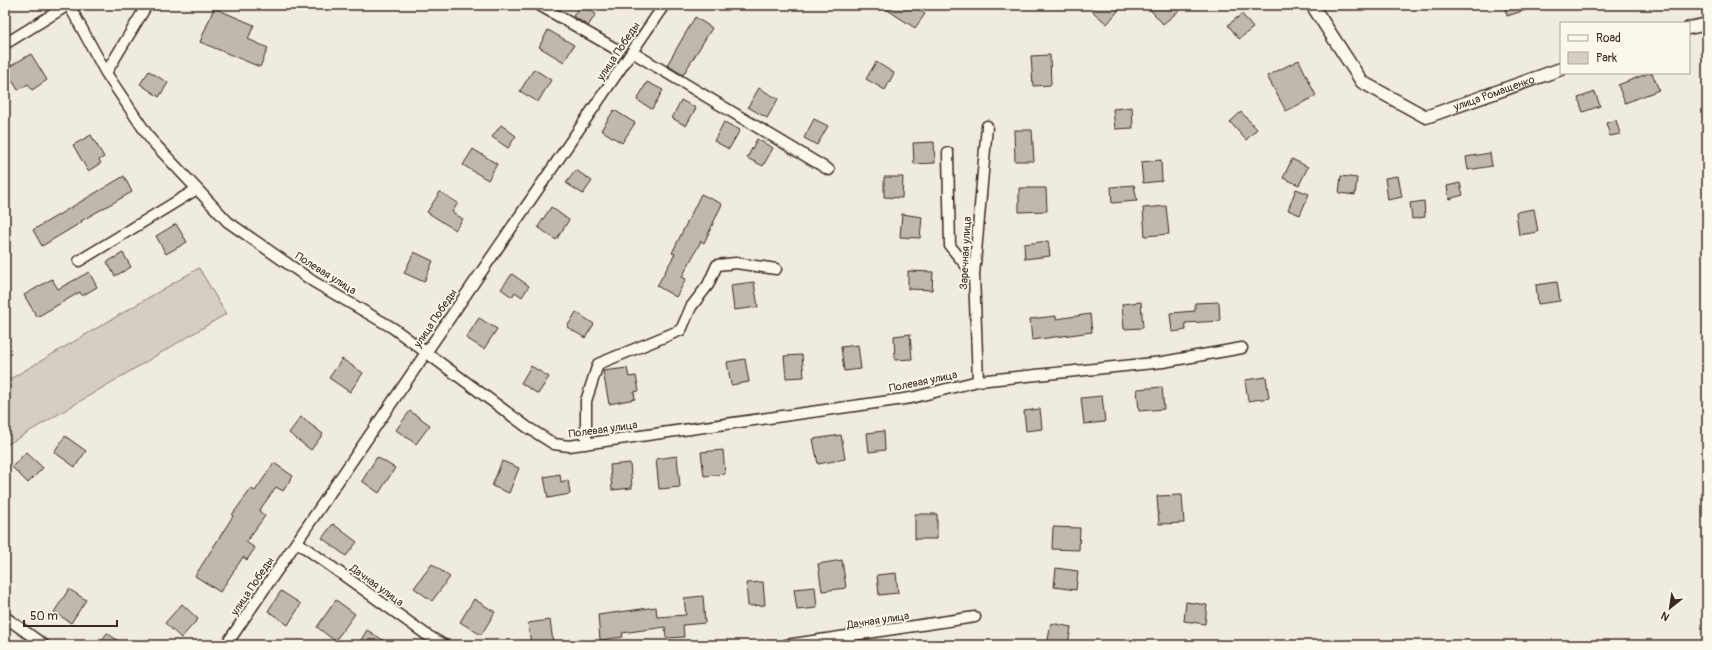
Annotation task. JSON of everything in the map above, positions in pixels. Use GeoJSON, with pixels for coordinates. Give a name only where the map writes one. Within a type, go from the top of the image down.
{"type":"FeatureCollection","features":[{"type":"Feature","properties":{"kind":"street"},"geometry":{"type":"LineString","coordinates":[[5,44],[69,5]]}},
{"type":"Feature","properties":{"kind":"street","name":"Полевая улица"},"geometry":{"type":"LineString","coordinates":[[69,5],[106,74],[151,140],[228,222],[314,282],[394,328],[526,427],[554,444],[569,446],[586,444],[911,398],[978,381],[1162,362],[1242,348]]}},
{"type":"Feature","properties":{"kind":"street"},"geometry":{"type":"LineString","coordinates":[[106,74],[147,5]]}},
{"type":"Feature","properties":{"kind":"street"},"geometry":{"type":"LineString","coordinates":[[539,5],[614,48]]}},
{"type":"Feature","properties":{"kind":"street","name":"улица Победы"},"geometry":{"type":"LineString","coordinates":[[226,645],[664,5]]}},
{"type":"Feature","properties":{"kind":"street","name":"улица Ромащенко"},"geometry":{"type":"LineString","coordinates":[[1312,5],[1362,82],[1426,117],[1560,69]]}},
{"type":"Feature","properties":{"kind":"street"},"geometry":{"type":"LineString","coordinates":[[1690,28],[1707,24]]}},
{"type":"Feature","properties":{"kind":"street"},"geometry":{"type":"LineString","coordinates":[[632,52],[829,170]]}},
{"type":"Feature","properties":{"kind":"street","name":"Заречная улица"},"geometry":{"type":"LineString","coordinates":[[978,381],[974,275],[988,126]]}},
{"type":"Feature","properties":{"kind":"street"},"geometry":{"type":"LineString","coordinates":[[948,153],[950,246],[974,275]]}},
{"type":"Feature","properties":{"kind":"street"},"geometry":{"type":"LineString","coordinates":[[79,261],[198,189]]}},
{"type":"Feature","properties":{"kind":"street"},"geometry":{"type":"LineString","coordinates":[[586,444],[586,401],[598,364],[681,330],[691,307],[708,285],[717,265],[736,263],[776,269]]}},
{"type":"Feature","properties":{"kind":"street","name":"Дачная улица"},"geometry":{"type":"LineString","coordinates":[[297,542],[444,645]]}},
{"type":"Feature","properties":{"kind":"street"},"geometry":{"type":"LineString","coordinates":[[5,617],[44,645]]}},
{"type":"Feature","properties":{"kind":"street","name":"Дачная улица"},"geometry":{"type":"LineString","coordinates":[[786,645],[832,640],[975,617]]}},
{"type":"Feature","properties":{"kind":"green space"},"geometry":{"type":"Polygon","coordinates":[[[199,268],[226,314],[5,446],[5,382],[199,268]]]}},
{"type":"Feature","properties":{"kind":"building"},"geometry":{"type":"Polygon","coordinates":[[[581,5],[596,14],[588,26],[573,16],[581,5]]]}},
{"type":"Feature","properties":{"kind":"building"},"geometry":{"type":"Polygon","coordinates":[[[880,5],[912,5],[925,14],[915,28],[880,5]]]}},
{"type":"Feature","properties":{"kind":"building"},"geometry":{"type":"Polygon","coordinates":[[[1096,5],[1123,5],[1107,24],[1092,11],[1096,5]]]}},
{"type":"Feature","properties":{"kind":"building"},"geometry":{"type":"Polygon","coordinates":[[[1146,5],[1186,5],[1163,24],[1146,5]]]}},
{"type":"Feature","properties":{"kind":"building"},"geometry":{"type":"Polygon","coordinates":[[[1504,5],[1534,5],[1535,7],[1507,16],[1504,5]]]}},
{"type":"Feature","properties":{"kind":"building"},"geometry":{"type":"Polygon","coordinates":[[[214,8],[254,25],[248,39],[268,48],[260,67],[200,42],[214,8]]]}},
{"type":"Feature","properties":{"kind":"building"},"geometry":{"type":"Polygon","coordinates":[[[1242,14],[1253,28],[1239,39],[1228,25],[1242,14]]]}},
{"type":"Feature","properties":{"kind":"building"},"geometry":{"type":"Polygon","coordinates":[[[695,17],[712,28],[683,75],[667,65],[695,17]]]}},
{"type":"Feature","properties":{"kind":"building"},"geometry":{"type":"Polygon","coordinates":[[[548,30],[574,45],[564,62],[539,47],[548,30]]]}},
{"type":"Feature","properties":{"kind":"building"},"geometry":{"type":"Polygon","coordinates":[[[31,54],[47,80],[32,90],[28,84],[18,90],[5,69],[31,54]]]}},
{"type":"Feature","properties":{"kind":"building"},"geometry":{"type":"Polygon","coordinates":[[[1050,55],[1051,85],[1033,86],[1031,56],[1050,55]]]}},
{"type":"Feature","properties":{"kind":"building"},"geometry":{"type":"Polygon","coordinates":[[[1299,60],[1316,96],[1286,111],[1267,76],[1299,60]]]}},
{"type":"Feature","properties":{"kind":"building"},"geometry":{"type":"Polygon","coordinates":[[[876,62],[894,73],[885,90],[866,79],[876,62]]]}},
{"type":"Feature","properties":{"kind":"building"},"geometry":{"type":"Polygon","coordinates":[[[534,69],[551,80],[538,102],[520,91],[534,69]]]}},
{"type":"Feature","properties":{"kind":"building"},"geometry":{"type":"Polygon","coordinates":[[[149,71],[168,83],[159,97],[140,84],[149,71]]]}},
{"type":"Feature","properties":{"kind":"building"},"geometry":{"type":"Polygon","coordinates":[[[1646,74],[1652,74],[1659,90],[1625,103],[1618,85],[1646,74]]]}},
{"type":"Feature","properties":{"kind":"building"},"geometry":{"type":"Polygon","coordinates":[[[647,82],[663,90],[652,109],[637,100],[647,82]]]}},
{"type":"Feature","properties":{"kind":"building"},"geometry":{"type":"Polygon","coordinates":[[[759,88],[778,99],[767,118],[748,107],[759,88]]]}},
{"type":"Feature","properties":{"kind":"building"},"geometry":{"type":"Polygon","coordinates":[[[1595,92],[1600,106],[1583,112],[1578,98],[1595,92]]]}},
{"type":"Feature","properties":{"kind":"building"},"geometry":{"type":"Polygon","coordinates":[[[681,100],[696,108],[686,126],[672,118],[681,100]]]}},
{"type":"Feature","properties":{"kind":"building"},"geometry":{"type":"Polygon","coordinates":[[[1132,107],[1133,128],[1115,129],[1113,109],[1132,107]]]}},
{"type":"Feature","properties":{"kind":"building"},"geometry":{"type":"Polygon","coordinates":[[[614,110],[635,123],[622,143],[601,130],[614,110]]]}},
{"type":"Feature","properties":{"kind":"building"},"geometry":{"type":"Polygon","coordinates":[[[1241,112],[1257,129],[1246,140],[1230,122],[1241,112]]]}},
{"type":"Feature","properties":{"kind":"building"},"geometry":{"type":"Polygon","coordinates":[[[814,119],[828,126],[817,145],[804,138],[814,119]]]}},
{"type":"Feature","properties":{"kind":"building"},"geometry":{"type":"Polygon","coordinates":[[[1616,120],[1620,134],[1610,136],[1606,123],[1616,120]]]}},
{"type":"Feature","properties":{"kind":"building"},"geometry":{"type":"Polygon","coordinates":[[[724,122],[740,130],[729,149],[714,141],[724,122]]]}},
{"type":"Feature","properties":{"kind":"building"},"geometry":{"type":"Polygon","coordinates":[[[501,125],[516,136],[508,148],[492,137],[501,125]]]}},
{"type":"Feature","properties":{"kind":"building"},"geometry":{"type":"Polygon","coordinates":[[[1014,130],[1032,130],[1034,161],[1015,161],[1014,130]]]}},
{"type":"Feature","properties":{"kind":"building"},"geometry":{"type":"Polygon","coordinates":[[[91,135],[104,157],[99,160],[101,163],[88,171],[73,145],[91,135]]]}},
{"type":"Feature","properties":{"kind":"building"},"geometry":{"type":"Polygon","coordinates":[[[757,139],[773,148],[763,166],[747,158],[757,139]]]}},
{"type":"Feature","properties":{"kind":"building"},"geometry":{"type":"Polygon","coordinates":[[[934,142],[935,163],[914,164],[913,143],[934,142]]]}},
{"type":"Feature","properties":{"kind":"building"},"geometry":{"type":"Polygon","coordinates":[[[473,149],[497,164],[488,180],[463,165],[473,149]]]}},
{"type":"Feature","properties":{"kind":"building"},"geometry":{"type":"Polygon","coordinates":[[[1490,153],[1492,166],[1468,170],[1466,157],[1490,153]]]}},
{"type":"Feature","properties":{"kind":"building"},"geometry":{"type":"Polygon","coordinates":[[[1292,159],[1308,167],[1299,185],[1283,178],[1292,159]]]}},
{"type":"Feature","properties":{"kind":"building"},"geometry":{"type":"Polygon","coordinates":[[[1161,160],[1162,181],[1143,183],[1141,162],[1161,160]]]}},
{"type":"Feature","properties":{"kind":"building"},"geometry":{"type":"Polygon","coordinates":[[[576,170],[592,181],[583,194],[566,183],[576,170]]]}},
{"type":"Feature","properties":{"kind":"building"},"geometry":{"type":"Polygon","coordinates":[[[124,176],[132,192],[81,221],[82,222],[42,246],[33,230],[124,176]]]}},
{"type":"Feature","properties":{"kind":"building"},"geometry":{"type":"Polygon","coordinates":[[[1341,176],[1357,178],[1355,195],[1339,193],[1341,176]]]}},
{"type":"Feature","properties":{"kind":"building"},"geometry":{"type":"Polygon","coordinates":[[[1398,176],[1402,197],[1388,200],[1385,178],[1398,176]]]}},
{"type":"Feature","properties":{"kind":"building"},"geometry":{"type":"Polygon","coordinates":[[[884,177],[903,177],[902,198],[884,197],[884,177]]]}},
{"type":"Feature","properties":{"kind":"building"},"geometry":{"type":"Polygon","coordinates":[[[1460,183],[1463,195],[1449,199],[1447,186],[1460,183]]]}},
{"type":"Feature","properties":{"kind":"building"},"geometry":{"type":"Polygon","coordinates":[[[1134,185],[1137,201],[1112,203],[1111,187],[1134,185]]]}},
{"type":"Feature","properties":{"kind":"building"},"geometry":{"type":"Polygon","coordinates":[[[1019,188],[1046,188],[1047,211],[1019,212],[1019,188]]]}},
{"type":"Feature","properties":{"kind":"building"},"geometry":{"type":"Polygon","coordinates":[[[1296,189],[1309,194],[1300,215],[1288,210],[1296,189]]]}},
{"type":"Feature","properties":{"kind":"building"},"geometry":{"type":"Polygon","coordinates":[[[440,192],[458,203],[452,212],[463,219],[455,230],[427,212],[440,192]]]}},
{"type":"Feature","properties":{"kind":"building"},"geometry":{"type":"Polygon","coordinates":[[[701,194],[722,204],[704,243],[701,241],[682,277],[686,279],[676,297],[657,286],[675,254],[672,253],[701,194]]]}},
{"type":"Feature","properties":{"kind":"building"},"geometry":{"type":"Polygon","coordinates":[[[1424,201],[1425,217],[1412,219],[1410,203],[1424,201]]]}},
{"type":"Feature","properties":{"kind":"building"},"geometry":{"type":"Polygon","coordinates":[[[1166,206],[1169,234],[1145,236],[1143,208],[1166,206]]]}},
{"type":"Feature","properties":{"kind":"building"},"geometry":{"type":"Polygon","coordinates":[[[551,207],[569,220],[556,240],[538,227],[551,207]]]}},
{"type":"Feature","properties":{"kind":"building"},"geometry":{"type":"Polygon","coordinates":[[[1534,209],[1538,232],[1519,235],[1516,212],[1534,209]]]}},
{"type":"Feature","properties":{"kind":"building"},"geometry":{"type":"Polygon","coordinates":[[[902,214],[922,217],[920,238],[900,237],[902,214]]]}},
{"type":"Feature","properties":{"kind":"building"},"geometry":{"type":"Polygon","coordinates":[[[176,224],[187,242],[166,254],[156,236],[176,224]]]}},
{"type":"Feature","properties":{"kind":"building"},"geometry":{"type":"Polygon","coordinates":[[[1048,241],[1050,256],[1025,259],[1024,244],[1048,241]]]}},
{"type":"Feature","properties":{"kind":"building"},"geometry":{"type":"Polygon","coordinates":[[[414,252],[433,261],[424,282],[404,273],[414,252]]]}},
{"type":"Feature","properties":{"kind":"building"},"geometry":{"type":"Polygon","coordinates":[[[123,253],[131,267],[115,276],[107,262],[123,253]]]}},
{"type":"Feature","properties":{"kind":"building"},"geometry":{"type":"Polygon","coordinates":[[[908,271],[933,272],[932,290],[908,289],[908,271]]]}},
{"type":"Feature","properties":{"kind":"building"},"geometry":{"type":"Polygon","coordinates":[[[89,272],[97,287],[82,296],[80,292],[37,317],[24,295],[52,279],[58,289],[89,272]]]}},
{"type":"Feature","properties":{"kind":"building"},"geometry":{"type":"Polygon","coordinates":[[[512,274],[529,286],[522,297],[515,292],[512,297],[501,289],[512,274]]]}},
{"type":"Feature","properties":{"kind":"building"},"geometry":{"type":"Polygon","coordinates":[[[754,282],[758,307],[734,310],[731,285],[754,282]]]}},
{"type":"Feature","properties":{"kind":"building"},"geometry":{"type":"Polygon","coordinates":[[[1557,282],[1560,301],[1538,304],[1536,285],[1557,282]]]}},
{"type":"Feature","properties":{"kind":"building"},"geometry":{"type":"Polygon","coordinates":[[[1141,302],[1143,328],[1124,329],[1122,304],[1141,302]]]}},
{"type":"Feature","properties":{"kind":"building"},"geometry":{"type":"Polygon","coordinates":[[[1219,302],[1220,321],[1185,323],[1186,330],[1172,332],[1170,313],[1195,311],[1195,303],[1219,302]]]}},
{"type":"Feature","properties":{"kind":"building"},"geometry":{"type":"Polygon","coordinates":[[[576,312],[594,324],[585,338],[567,327],[576,312]]]}},
{"type":"Feature","properties":{"kind":"building"},"geometry":{"type":"Polygon","coordinates":[[[1090,314],[1092,332],[1032,340],[1030,319],[1056,316],[1056,319],[1090,314]]]}},
{"type":"Feature","properties":{"kind":"building"},"geometry":{"type":"Polygon","coordinates":[[[479,318],[497,329],[484,349],[466,338],[479,318]]]}},
{"type":"Feature","properties":{"kind":"building"},"geometry":{"type":"Polygon","coordinates":[[[910,334],[912,359],[895,360],[894,336],[910,334]]]}},
{"type":"Feature","properties":{"kind":"building"},"geometry":{"type":"Polygon","coordinates":[[[858,345],[861,369],[844,371],[841,347],[858,345]]]}},
{"type":"Feature","properties":{"kind":"building"},"geometry":{"type":"Polygon","coordinates":[[[802,355],[804,377],[786,378],[784,356],[802,355]]]}},
{"type":"Feature","properties":{"kind":"building"},"geometry":{"type":"Polygon","coordinates":[[[342,359],[363,373],[350,392],[329,378],[342,359]]]}},
{"type":"Feature","properties":{"kind":"building"},"geometry":{"type":"Polygon","coordinates":[[[745,359],[749,382],[731,385],[727,362],[745,359]]]}},
{"type":"Feature","properties":{"kind":"building"},"geometry":{"type":"Polygon","coordinates":[[[531,366],[549,377],[538,394],[521,383],[531,366]]]}},
{"type":"Feature","properties":{"kind":"building"},"geometry":{"type":"Polygon","coordinates":[[[627,368],[629,377],[636,376],[639,391],[634,392],[635,399],[609,404],[603,371],[627,368]]]}},
{"type":"Feature","properties":{"kind":"building"},"geometry":{"type":"Polygon","coordinates":[[[1266,377],[1269,398],[1248,401],[1245,380],[1266,377]]]}},
{"type":"Feature","properties":{"kind":"building"},"geometry":{"type":"Polygon","coordinates":[[[1162,387],[1164,409],[1139,411],[1137,389],[1162,387]]]}},
{"type":"Feature","properties":{"kind":"building"},"geometry":{"type":"Polygon","coordinates":[[[1102,396],[1105,422],[1084,424],[1081,398],[1102,396]]]}},
{"type":"Feature","properties":{"kind":"building"},"geometry":{"type":"Polygon","coordinates":[[[1040,409],[1042,429],[1026,431],[1024,411],[1040,409]]]}},
{"type":"Feature","properties":{"kind":"building"},"geometry":{"type":"Polygon","coordinates":[[[410,411],[430,425],[416,444],[396,430],[410,411]]]}},
{"type":"Feature","properties":{"kind":"building"},"geometry":{"type":"Polygon","coordinates":[[[301,417],[323,434],[311,450],[289,433],[301,417]]]}},
{"type":"Feature","properties":{"kind":"building"},"geometry":{"type":"Polygon","coordinates":[[[884,431],[885,450],[869,452],[867,433],[884,431]]]}},
{"type":"Feature","properties":{"kind":"building"},"geometry":{"type":"Polygon","coordinates":[[[841,435],[845,459],[818,464],[813,439],[841,435]]]}},
{"type":"Feature","properties":{"kind":"building"},"geometry":{"type":"Polygon","coordinates":[[[65,436],[86,451],[75,467],[54,452],[65,436]]]}},
{"type":"Feature","properties":{"kind":"building"},"geometry":{"type":"Polygon","coordinates":[[[723,450],[725,474],[704,476],[701,452],[723,450]]]}},
{"type":"Feature","properties":{"kind":"building"},"geometry":{"type":"Polygon","coordinates":[[[26,452],[43,468],[28,483],[12,467],[26,452]]]}},
{"type":"Feature","properties":{"kind":"building"},"geometry":{"type":"Polygon","coordinates":[[[677,456],[680,487],[659,489],[656,459],[677,456]]]}},
{"type":"Feature","properties":{"kind":"building"},"geometry":{"type":"Polygon","coordinates":[[[377,457],[395,468],[379,493],[362,481],[377,457]]]}},
{"type":"Feature","properties":{"kind":"building"},"geometry":{"type":"Polygon","coordinates":[[[502,461],[519,468],[509,493],[492,486],[502,461]]]}},
{"type":"Feature","properties":{"kind":"building"},"geometry":{"type":"Polygon","coordinates":[[[274,463],[293,476],[283,491],[276,487],[259,511],[265,516],[246,542],[255,548],[247,560],[243,557],[220,592],[195,576],[233,516],[232,515],[251,489],[255,491],[274,463]]]}},
{"type":"Feature","properties":{"kind":"building"},"geometry":{"type":"Polygon","coordinates":[[[630,463],[632,488],[612,490],[610,465],[630,463]]]}},
{"type":"Feature","properties":{"kind":"building"},"geometry":{"type":"Polygon","coordinates":[[[560,474],[561,482],[568,480],[570,494],[548,498],[544,477],[560,474]]]}},
{"type":"Feature","properties":{"kind":"building"},"geometry":{"type":"Polygon","coordinates":[[[1182,495],[1184,523],[1159,524],[1157,496],[1182,495]]]}},
{"type":"Feature","properties":{"kind":"building"},"geometry":{"type":"Polygon","coordinates":[[[915,514],[937,514],[937,539],[915,539],[915,514]]]}},
{"type":"Feature","properties":{"kind":"building"},"geometry":{"type":"Polygon","coordinates":[[[333,524],[357,542],[346,556],[322,538],[333,524]]]}},
{"type":"Feature","properties":{"kind":"building"},"geometry":{"type":"Polygon","coordinates":[[[1053,527],[1080,528],[1079,550],[1052,549],[1053,527]]]}},
{"type":"Feature","properties":{"kind":"building"},"geometry":{"type":"Polygon","coordinates":[[[842,560],[846,588],[822,591],[818,564],[842,560]]]}},
{"type":"Feature","properties":{"kind":"building"},"geometry":{"type":"Polygon","coordinates":[[[432,564],[450,577],[432,601],[414,588],[432,564]]]}},
{"type":"Feature","properties":{"kind":"building"},"geometry":{"type":"Polygon","coordinates":[[[1056,568],[1078,571],[1076,590],[1054,587],[1056,568]]]}},
{"type":"Feature","properties":{"kind":"building"},"geometry":{"type":"Polygon","coordinates":[[[896,573],[898,593],[879,595],[877,575],[896,573]]]}},
{"type":"Feature","properties":{"kind":"building"},"geometry":{"type":"Polygon","coordinates":[[[763,582],[765,605],[748,606],[746,583],[763,582]]]}},
{"type":"Feature","properties":{"kind":"building"},"geometry":{"type":"Polygon","coordinates":[[[815,587],[817,608],[797,610],[794,589],[815,587]]]}},
{"type":"Feature","properties":{"kind":"building"},"geometry":{"type":"Polygon","coordinates":[[[69,589],[86,600],[71,623],[54,612],[69,589]]]}},
{"type":"Feature","properties":{"kind":"building"},"geometry":{"type":"Polygon","coordinates":[[[281,591],[301,604],[288,625],[268,611],[281,591]]]}},
{"type":"Feature","properties":{"kind":"building"},"geometry":{"type":"Polygon","coordinates":[[[703,596],[705,623],[683,625],[684,637],[666,638],[665,627],[622,633],[623,637],[600,640],[598,615],[656,607],[657,617],[686,615],[684,598],[703,596]]]}},
{"type":"Feature","properties":{"kind":"building"},"geometry":{"type":"Polygon","coordinates":[[[474,599],[495,612],[481,635],[460,622],[474,599]]]}},
{"type":"Feature","properties":{"kind":"building"},"geometry":{"type":"Polygon","coordinates":[[[336,600],[355,614],[335,641],[317,627],[336,600]]]}},
{"type":"Feature","properties":{"kind":"building"},"geometry":{"type":"Polygon","coordinates":[[[1186,602],[1207,605],[1205,624],[1184,621],[1186,602]]]}},
{"type":"Feature","properties":{"kind":"building"},"geometry":{"type":"Polygon","coordinates":[[[182,604],[198,619],[181,638],[165,623],[182,604]]]}},
{"type":"Feature","properties":{"kind":"building"},"geometry":{"type":"Polygon","coordinates":[[[550,620],[553,642],[531,645],[528,623],[550,620]]]}},
{"type":"Feature","properties":{"kind":"building"},"geometry":{"type":"Polygon","coordinates":[[[1051,623],[1071,627],[1068,645],[1047,645],[1051,623]]]}},
{"type":"Feature","properties":{"kind":"building"},"geometry":{"type":"Polygon","coordinates":[[[367,630],[391,645],[358,645],[367,630]]]}},
{"type":"Feature","properties":{"kind":"building"},"geometry":{"type":"Polygon","coordinates":[[[107,633],[124,645],[98,645],[107,633]]]}}]}
